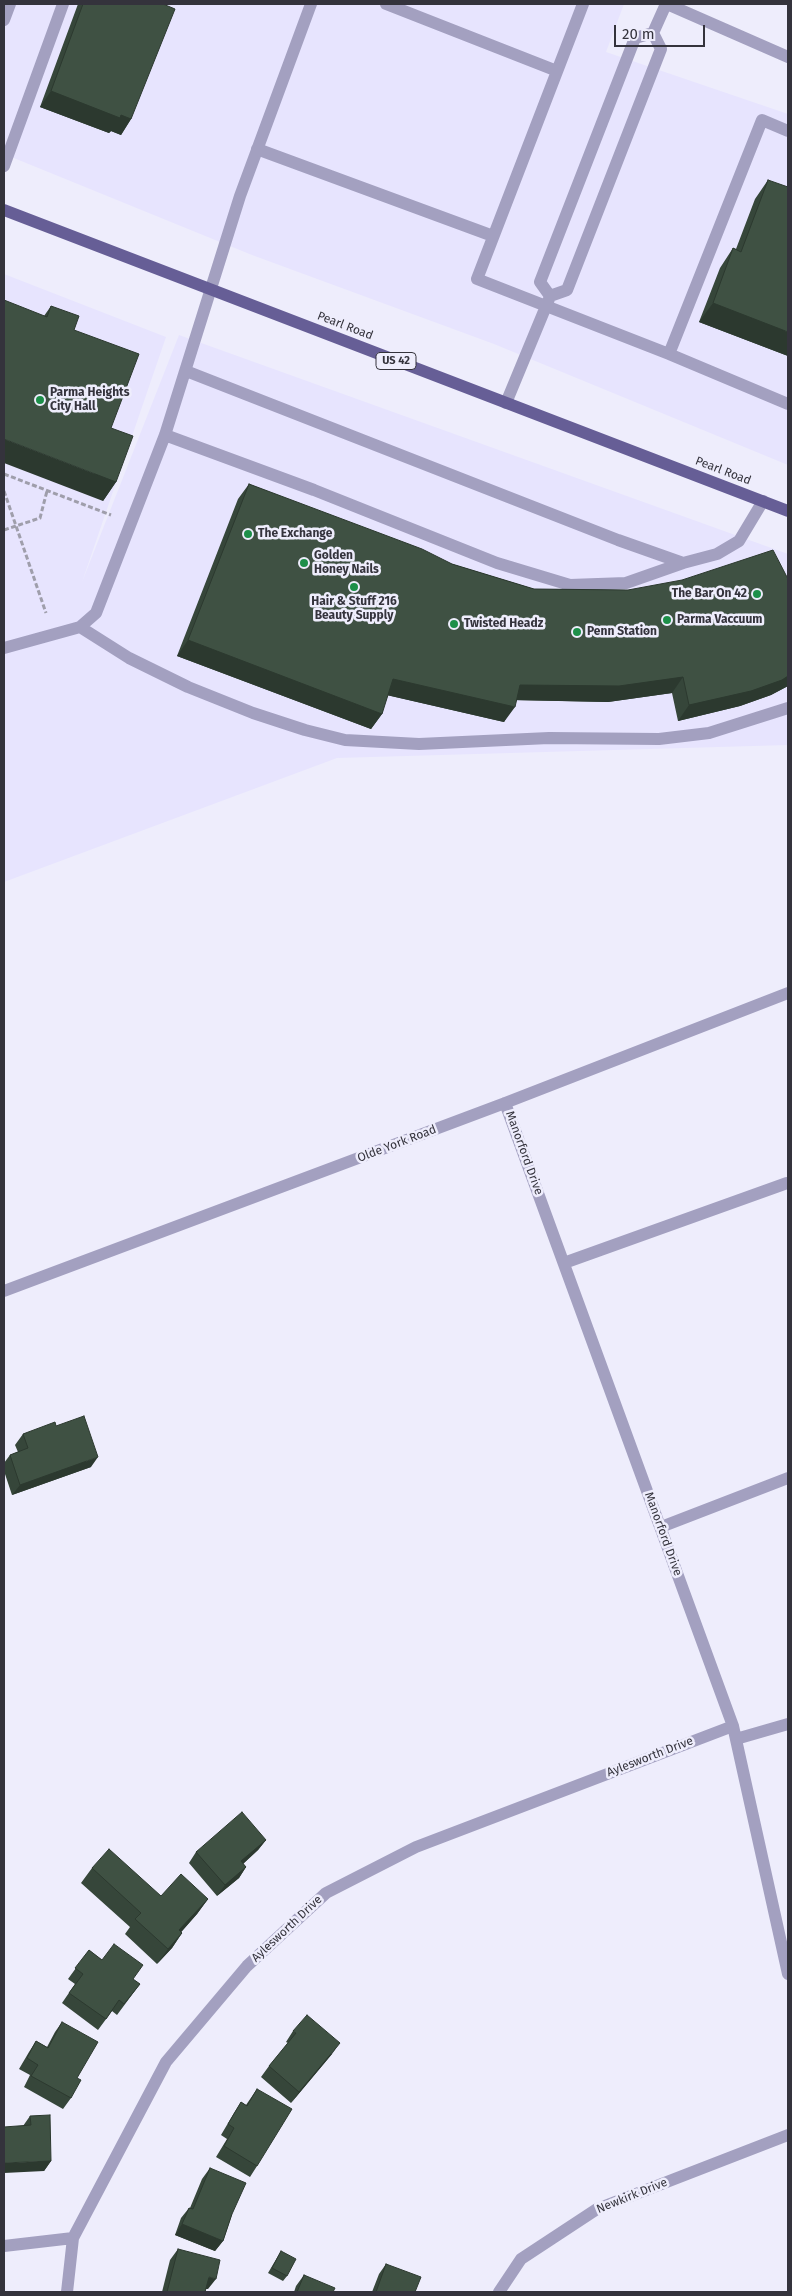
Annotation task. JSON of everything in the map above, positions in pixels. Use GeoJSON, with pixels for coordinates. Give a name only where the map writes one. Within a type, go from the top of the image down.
{"type":"FeatureCollection","features":[{"type":"Feature","properties":{"kind":"main road","name":"Pearl Road"},"geometry":{"type":"LineString","coordinates":[[4,211],[788,512]]}},
{"type":"Feature","properties":{"kind":"street"},"geometry":{"type":"LineString","coordinates":[[4,20],[10,4]]}},
{"type":"Feature","properties":{"kind":"street"},"geometry":{"type":"LineString","coordinates":[[4,166],[63,4]]}},
{"type":"Feature","properties":{"kind":"street"},"geometry":{"type":"LineString","coordinates":[[5,643],[53,634],[80,626],[96,613],[164,435],[212,290],[240,196],[311,4]]}},
{"type":"Feature","properties":{"kind":"street"},"geometry":{"type":"LineString","coordinates":[[386,4],[557,71]]}},
{"type":"Feature","properties":{"kind":"street"},"geometry":{"type":"LineString","coordinates":[[582,4],[477,279],[548,300],[788,404]]}},
{"type":"Feature","properties":{"kind":"street"},"geometry":{"type":"LineString","coordinates":[[548,300],[540,282],[635,38],[652,33],[666,4],[788,56]]}},
{"type":"Feature","properties":{"kind":"street"},"geometry":{"type":"LineString","coordinates":[[506,403],[548,300],[567,290],[661,49],[652,33]]}},
{"type":"Feature","properties":{"kind":"street"},"geometry":{"type":"LineString","coordinates":[[670,354],[762,120],[788,131]]}},
{"type":"Feature","properties":{"kind":"street"},"geometry":{"type":"LineString","coordinates":[[257,149],[494,236]]}},
{"type":"Feature","properties":{"kind":"street"},"geometry":{"type":"LineString","coordinates":[[186,371],[618,540],[683,563]]}},
{"type":"Feature","properties":{"kind":"street"},"geometry":{"type":"LineString","coordinates":[[164,435],[314,490],[497,563],[570,585],[626,583],[683,563],[717,554],[734,545],[746,531],[763,502]]}},
{"type":"Feature","properties":{"kind":"street"},"geometry":{"type":"LineString","coordinates":[[80,626],[129,658],[188,687],[253,713],[345,740],[419,744],[549,738],[659,739],[709,733],[788,708]]}},
{"type":"Feature","properties":{"kind":"street","name":"Olde York Road"},"geometry":{"type":"LineString","coordinates":[[4,1291],[505,1103],[788,993]]}},
{"type":"Feature","properties":{"kind":"street","name":"Manorford Drive"},"geometry":{"type":"LineString","coordinates":[[505,1103],[734,1726],[788,1974]]}},
{"type":"Feature","properties":{"kind":"street"},"geometry":{"type":"LineString","coordinates":[[564,1263],[787,1183]]}},
{"type":"Feature","properties":{"kind":"street"},"geometry":{"type":"LineString","coordinates":[[661,1527],[788,1478]]}},
{"type":"Feature","properties":{"kind":"street"},"geometry":{"type":"LineString","coordinates":[[736,1739],[788,1724]]}},
{"type":"Feature","properties":{"kind":"street","name":"Aylesworth Drive"},"geometry":{"type":"LineString","coordinates":[[67,2292],[72,2238],[166,2062],[247,1966],[326,1893],[416,1848],[734,1726]]}},
{"type":"Feature","properties":{"kind":"street","name":"Newkirk Drive"},"geometry":{"type":"LineString","coordinates":[[499,2292],[521,2259],[597,2209],[788,2135]]}},
{"type":"Feature","properties":{"kind":"street"},"geometry":{"type":"LineString","coordinates":[[4,2246],[72,2238]]}},
{"type":"Feature","properties":{"kind":"path"},"geometry":{"type":"LineString","coordinates":[[4,474],[131,523]]}},
{"type":"Feature","properties":{"kind":"path"},"geometry":{"type":"LineString","coordinates":[[4,530],[40,518],[47,490]]}},
{"type":"Feature","properties":{"kind":"path"},"geometry":{"type":"LineString","coordinates":[[4,491],[53,634]]}},
{"type":"Feature","properties":{"kind":"shaded area"},"geometry":{"type":"Polygon","coordinates":[[[4,4],[624,4],[606,52],[788,114],[788,465],[494,344],[252,255],[4,154],[4,4]]]}},
{"type":"Feature","properties":{"kind":"shaded area"},"geometry":{"type":"Polygon","coordinates":[[[4,274],[166,337],[82,582],[179,335],[788,554],[788,745],[337,758],[4,882],[4,274]]]}},
{"type":"Feature","properties":{"kind":"building"},"geometry":{"type":"Polygon","coordinates":[[[83,4],[163,4],[175,9],[131,119],[121,115],[120,118],[51,91],[83,4]]]}},
{"type":"Feature","properties":{"kind":"building"},"geometry":{"type":"Polygon","coordinates":[[[768,180],[788,187],[788,332],[713,303],[733,248],[741,252],[768,180]]]}},
{"type":"Feature","properties":{"kind":"building"},"geometry":{"type":"Polygon","coordinates":[[[4,300],[47,317],[51,306],[79,316],[74,330],[139,354],[111,428],[133,436],[116,482],[4,439],[4,300]]]}},
{"type":"Feature","properties":{"kind":"building"},"geometry":{"type":"Polygon","coordinates":[[[249,484],[422,549],[452,564],[534,589],[628,590],[682,580],[773,550],[788,579],[788,676],[751,691],[689,705],[683,677],[619,686],[520,685],[515,707],[393,679],[382,714],[188,640],[249,484]]]}},
{"type":"Feature","properties":{"kind":"building"},"geometry":{"type":"Polygon","coordinates":[[[84,1416],[98,1457],[20,1485],[10,1455],[28,1448],[23,1434],[55,1422],[56,1426],[84,1416]]]}},
{"type":"Feature","properties":{"kind":"building"},"geometry":{"type":"Polygon","coordinates":[[[242,1812],[266,1840],[241,1861],[246,1867],[225,1885],[196,1852],[242,1812]]]}},
{"type":"Feature","properties":{"kind":"building"},"geometry":{"type":"Polygon","coordinates":[[[109,1849],[161,1896],[181,1874],[208,1899],[179,1930],[182,1933],[168,1949],[135,1919],[141,1913],[92,1868],[109,1849]]]}},
{"type":"Feature","properties":{"kind":"building"},"geometry":{"type":"Polygon","coordinates":[[[114,1944],[143,1965],[133,1979],[140,1984],[124,2004],[119,2000],[106,2019],[69,1993],[83,1974],[75,1968],[89,1950],[102,1960],[114,1944]]]}},
{"type":"Feature","properties":{"kind":"building"},"geometry":{"type":"Polygon","coordinates":[[[307,2015],[340,2043],[299,2092],[269,2066],[296,2033],[293,2031],[307,2015]]]}},
{"type":"Feature","properties":{"kind":"building"},"geometry":{"type":"Polygon","coordinates":[[[62,2022],[98,2042],[77,2078],[81,2080],[71,2098],[31,2076],[38,2065],[27,2058],[36,2041],[48,2048],[62,2022]]]}},
{"type":"Feature","properties":{"kind":"building"},"geometry":{"type":"Polygon","coordinates":[[[257,2089],[292,2109],[257,2166],[224,2146],[234,2128],[228,2124],[241,2102],[247,2106],[257,2089]]]}},
{"type":"Feature","properties":{"kind":"building"},"geometry":{"type":"Polygon","coordinates":[[[50,2115],[51,2161],[4,2163],[4,2127],[31,2125],[30,2116],[50,2115]]]}},
{"type":"Feature","properties":{"kind":"building"},"geometry":{"type":"Polygon","coordinates":[[[210,2168],[246,2183],[232,2214],[223,2241],[182,2224],[189,2208],[193,2209],[210,2168]]]}},
{"type":"Feature","properties":{"kind":"building"},"geometry":{"type":"Polygon","coordinates":[[[178,2249],[220,2260],[216,2279],[209,2277],[205,2292],[167,2292],[178,2249]]]}},
{"type":"Feature","properties":{"kind":"building"},"geometry":{"type":"Polygon","coordinates":[[[281,2251],[296,2259],[287,2276],[272,2268],[281,2251]]]}},
{"type":"Feature","properties":{"kind":"building"},"geometry":{"type":"Polygon","coordinates":[[[386,2264],[421,2277],[415,2292],[376,2292],[386,2264]]]}},
{"type":"Feature","properties":{"kind":"building"},"geometry":{"type":"Polygon","coordinates":[[[304,2275],[335,2288],[333,2292],[297,2292],[304,2275]]]}},
{"type":"Feature","properties":{"kind":"place","name":"Parma Heights City Hall"},"geometry":{"type":"Point","coordinates":[40,400]}},
{"type":"Feature","properties":{"kind":"place","name":"The Exchange"},"geometry":{"type":"Point","coordinates":[248,534]}},
{"type":"Feature","properties":{"kind":"place","name":"Golden Honey Nails"},"geometry":{"type":"Point","coordinates":[304,563]}},
{"type":"Feature","properties":{"kind":"place","name":"Hair & Stuff 216 Beauty Supply"},"geometry":{"type":"Point","coordinates":[354,587]}},
{"type":"Feature","properties":{"kind":"place","name":"The Bar On 42"},"geometry":{"type":"Point","coordinates":[757,594]}},
{"type":"Feature","properties":{"kind":"place","name":"Parma Vaccuum"},"geometry":{"type":"Point","coordinates":[667,620]}},
{"type":"Feature","properties":{"kind":"place","name":"Twisted Headz"},"geometry":{"type":"Point","coordinates":[454,624]}},
{"type":"Feature","properties":{"kind":"place","name":"Penn Station"},"geometry":{"type":"Point","coordinates":[577,632]}}]}
